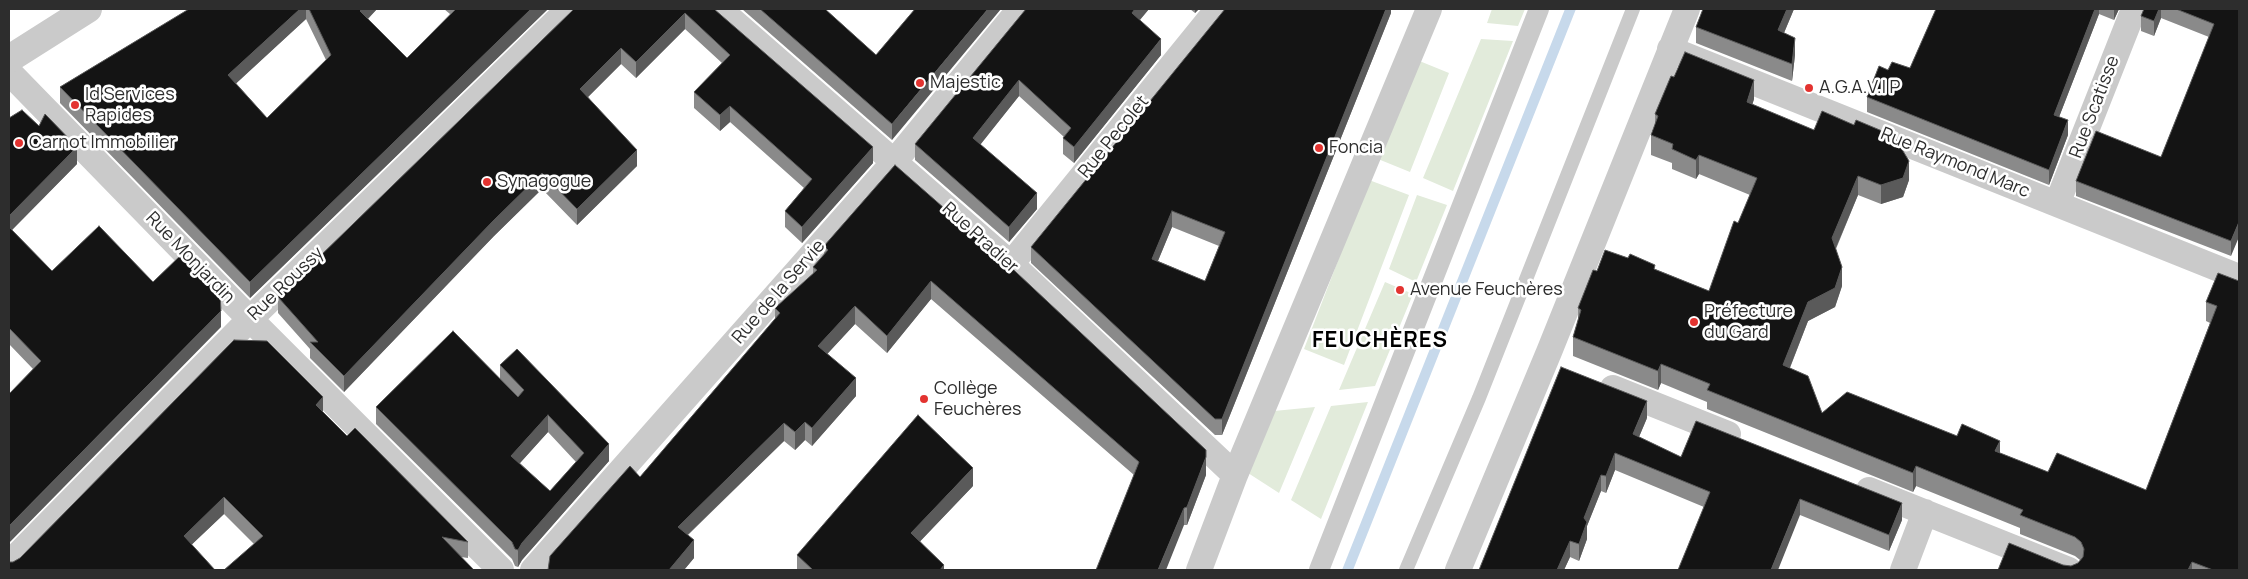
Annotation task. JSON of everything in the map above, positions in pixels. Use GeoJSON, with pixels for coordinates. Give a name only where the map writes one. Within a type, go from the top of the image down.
{"type":"FeatureCollection","features":[{"type":"Feature","properties":{"kind":"street"},"geometry":{"type":"LineString","coordinates":[[9,59],[88,9]]}},
{"type":"Feature","properties":{"kind":"street","name":"Rue Roussy"},"geometry":{"type":"LineString","coordinates":[[9,564],[250,319],[568,9]]}},
{"type":"Feature","properties":{"kind":"street","name":"Rue Pradier"},"geometry":{"type":"LineString","coordinates":[[719,9],[1011,264],[1235,475]]}},
{"type":"Feature","properties":{"kind":"street","name":"Rue de la Servie"},"geometry":{"type":"LineString","coordinates":[[533,570],[894,162],[1020,9]]}},
{"type":"Feature","properties":{"kind":"street","name":"Rue Pecolet"},"geometry":{"type":"LineString","coordinates":[[1011,264],[1218,9]]}},
{"type":"Feature","properties":{"kind":"street"},"geometry":{"type":"LineString","coordinates":[[1319,570],[1539,9]]}},
{"type":"Feature","properties":{"kind":"street"},"geometry":{"type":"LineString","coordinates":[[1458,570],[1554,364],[1670,49],[1687,9]]}},
{"type":"Feature","properties":{"kind":"street","name":"Rue Scatisse"},"geometry":{"type":"LineString","coordinates":[[2057,204],[2134,9]]}},
{"type":"Feature","properties":{"kind":"street"},"geometry":{"type":"LineString","coordinates":[[1199,570],[1235,475],[1423,12]]}},
{"type":"Feature","properties":{"kind":"street","name":"Rue Raymond Marc"},"geometry":{"type":"LineString","coordinates":[[1670,49],[2239,277]]}},
{"type":"Feature","properties":{"kind":"street","name":"Rue Monjardin"},"geometry":{"type":"LineString","coordinates":[[9,72],[250,319],[501,570]]}},
{"type":"Feature","properties":{"kind":"street"},"geometry":{"type":"LineString","coordinates":[[1592,379],[1749,442]]}},
{"type":"Feature","properties":{"kind":"street"},"geometry":{"type":"LineString","coordinates":[[1851,483],[2069,570]]}},
{"type":"Feature","properties":{"kind":"street"},"geometry":{"type":"LineString","coordinates":[[1903,570],[1925,512]]}},
{"type":"Feature","properties":{"kind":"lane"},"geometry":{"type":"LineString","coordinates":[[1406,570],[1479,398],[1632,9]]}},
{"type":"Feature","properties":{"kind":"green space"},"geometry":{"type":"Polygon","coordinates":[[[1492,9],[1525,9],[1518,26],[1487,23],[1492,9]]]}},
{"type":"Feature","properties":{"kind":"green space"},"geometry":{"type":"Polygon","coordinates":[[[1481,39],[1513,41],[1453,191],[1423,178],[1481,39]]]}},
{"type":"Feature","properties":{"kind":"green space"},"geometry":{"type":"Polygon","coordinates":[[[1417,60],[1449,73],[1410,172],[1378,159],[1417,60]]]}},
{"type":"Feature","properties":{"kind":"green space"},"geometry":{"type":"Polygon","coordinates":[[[1369,180],[1409,195],[1344,365],[1304,349],[1369,180]]]}},
{"type":"Feature","properties":{"kind":"green space"},"geometry":{"type":"Polygon","coordinates":[[[1417,195],[1447,205],[1416,282],[1389,269],[1417,195]]]}},
{"type":"Feature","properties":{"kind":"green space"},"geometry":{"type":"Polygon","coordinates":[[[1385,282],[1413,294],[1375,386],[1339,390],[1385,282]]]}},
{"type":"Feature","properties":{"kind":"green space"},"geometry":{"type":"Polygon","coordinates":[[[1368,402],[1321,519],[1291,500],[1331,406],[1368,402]]]}},
{"type":"Feature","properties":{"kind":"green space"},"geometry":{"type":"Polygon","coordinates":[[[1315,407],[1279,493],[1248,473],[1274,411],[1315,407]]]}},
{"type":"Feature","properties":{"kind":"water"},"geometry":{"type":"Polygon","coordinates":[[[1565,9],[1576,9],[1353,570],[1342,570],[1565,9]]]}},
{"type":"Feature","properties":{"kind":"building"},"geometry":{"type":"Polygon","coordinates":[[[189,9],[300,9],[228,75],[267,118],[331,55],[309,9],[362,9],[360,11],[407,58],[456,9],[531,9],[250,282],[60,87],[189,9]]]}},
{"type":"Feature","properties":{"kind":"building"},"geometry":{"type":"Polygon","coordinates":[[[574,9],[714,9],[873,147],[802,227],[785,211],[812,179],[730,106],[720,115],[694,92],[730,55],[685,13],[636,62],[621,48],[580,89],[637,150],[577,209],[542,173],[494,220],[344,376],[310,342],[318,342],[278,297],[574,9]]]}},
{"type":"Feature","properties":{"kind":"building"},"geometry":{"type":"Polygon","coordinates":[[[760,9],[825,9],[876,55],[915,9],[988,9],[892,124],[760,9]]]}},
{"type":"Feature","properties":{"kind":"building"},"geometry":{"type":"Polygon","coordinates":[[[1026,9],[1135,9],[1132,13],[1161,39],[1074,147],[1063,138],[1071,128],[1019,80],[973,138],[1037,193],[1009,227],[915,144],[1026,9]]]}},
{"type":"Feature","properties":{"kind":"building"},"geometry":{"type":"Polygon","coordinates":[[[1225,9],[1386,9],[1222,419],[1215,419],[1031,247],[1225,9]],[[1172,211],[1152,259],[1205,281],[1225,232],[1172,211]]]}},
{"type":"Feature","properties":{"kind":"building"},"geometry":{"type":"Polygon","coordinates":[[[1703,9],[1787,9],[1778,30],[1795,38],[1792,64],[1696,27],[1703,9]]]}},
{"type":"Feature","properties":{"kind":"building"},"geometry":{"type":"Polygon","coordinates":[[[1936,9],[2095,9],[2054,115],[2068,120],[2049,170],[1867,97],[1879,66],[1888,70],[1892,62],[1910,68],[1936,9]]]}},
{"type":"Feature","properties":{"kind":"building"},"geometry":{"type":"Polygon","coordinates":[[[2144,9],[2159,9],[2154,21],[2141,16],[2144,9]]]}},
{"type":"Feature","properties":{"kind":"building"},"geometry":{"type":"Polygon","coordinates":[[[2176,9],[2239,9],[2239,222],[2231,241],[2076,181],[2096,131],[2161,157],[2214,24],[2176,9]]]}},
{"type":"Feature","properties":{"kind":"building","name":"Préfecture du Gard"},"geometry":{"type":"Polygon","coordinates":[[[1685,52],[1754,80],[1747,102],[1814,130],[1822,111],[1854,125],[1856,120],[1894,136],[1909,161],[1903,178],[1881,185],[1858,176],[1832,238],[1842,267],[1835,288],[1808,302],[1783,365],[1808,376],[1822,413],[1847,392],[1957,436],[1962,424],[2000,441],[1995,451],[2048,472],[2057,453],[2146,490],[2217,306],[2206,302],[2218,273],[2239,281],[2239,570],[2213,570],[2192,562],[2188,570],[1998,570],[2009,543],[2063,565],[2071,566],[2078,563],[2083,557],[2084,549],[2081,542],[2075,537],[2020,515],[2023,510],[1916,466],[1913,473],[1707,390],[1710,384],[1661,364],[1658,371],[1573,337],[1581,310],[1578,308],[1593,270],[1597,271],[1605,250],[1628,258],[1630,254],[1655,265],[1654,269],[1709,291],[1734,221],[1738,223],[1757,178],[1699,155],[1696,160],[1672,149],[1673,144],[1651,135],[1658,116],[1655,114],[1671,76],[1674,77],[1685,52]]]}},
{"type":"Feature","properties":{"kind":"building"},"geometry":{"type":"Polygon","coordinates":[[[22,110],[39,126],[45,114],[77,147],[9,216],[9,118],[22,110]]]}},
{"type":"Feature","properties":{"kind":"building"},"geometry":{"type":"Polygon","coordinates":[[[895,165],[1001,258],[1206,450],[1206,457],[1187,507],[1184,508],[1158,570],[1096,570],[1139,462],[931,281],[887,336],[855,306],[818,346],[856,378],[812,428],[805,422],[795,432],[784,423],[678,527],[694,540],[669,570],[548,570],[550,556],[630,466],[640,477],[780,313],[775,308],[817,270],[813,267],[828,250],[824,246],[895,165]]]}},
{"type":"Feature","properties":{"kind":"building"},"geometry":{"type":"Polygon","coordinates":[[[99,226],[153,282],[182,254],[220,293],[221,311],[9,526],[9,394],[41,361],[9,328],[9,227],[52,271],[99,226]]]}},
{"type":"Feature","properties":{"kind":"building"},"geometry":{"type":"Polygon","coordinates":[[[453,331],[518,397],[524,390],[500,365],[517,349],[609,444],[522,543],[518,550],[376,407],[453,331]],[[548,415],[511,456],[550,491],[584,453],[548,415]]]}},
{"type":"Feature","properties":{"kind":"building"},"geometry":{"type":"Polygon","coordinates":[[[234,340],[267,341],[323,397],[316,405],[347,436],[355,428],[468,542],[442,537],[474,570],[224,570],[263,536],[224,497],[184,536],[215,570],[9,570],[9,562],[20,558],[234,340]]]}},
{"type":"Feature","properties":{"kind":"building"},"geometry":{"type":"Polygon","coordinates":[[[1561,367],[1647,401],[1633,434],[1681,457],[1696,421],[1902,503],[1889,535],[1800,499],[1771,570],[1678,570],[1710,492],[1615,453],[1606,476],[1601,475],[1584,518],[1587,522],[1579,544],[1570,541],[1557,570],[1479,570],[1561,367]]]}},
{"type":"Feature","properties":{"kind":"building"},"geometry":{"type":"Polygon","coordinates":[[[918,415],[973,468],[911,533],[944,565],[940,570],[813,570],[797,555],[918,415]]]}},
{"type":"Feature","properties":{"kind":"place","name":"Majestic"},"geometry":{"type":"Point","coordinates":[920,83]}},
{"type":"Feature","properties":{"kind":"place","name":"A.G.A.V.I P"},"geometry":{"type":"Point","coordinates":[1809,88]}},
{"type":"Feature","properties":{"kind":"place","name":"Id Services Rapides"},"geometry":{"type":"Point","coordinates":[75,105]}},
{"type":"Feature","properties":{"kind":"place","name":"Carnot Immobilier"},"geometry":{"type":"Point","coordinates":[19,143]}},
{"type":"Feature","properties":{"kind":"place","name":"Foncia"},"geometry":{"type":"Point","coordinates":[1319,148]}},
{"type":"Feature","properties":{"kind":"place","name":"Synagogue"},"geometry":{"type":"Point","coordinates":[487,182]}},
{"type":"Feature","properties":{"kind":"place","name":"Avenue Feuchères"},"geometry":{"type":"Point","coordinates":[1400,290]}},
{"type":"Feature","properties":{"kind":"place","name":"Préfecture du Gard"},"geometry":{"type":"Point","coordinates":[1694,322]}},
{"type":"Feature","properties":{"kind":"place","name":"Collège Feuchères"},"geometry":{"type":"Point","coordinates":[924,399]}},
{"type":"Feature","properties":{"kind":"district","name":"FEUCHÈRES"},"geometry":{"type":"Point","coordinates":[1380,341]}}]}
